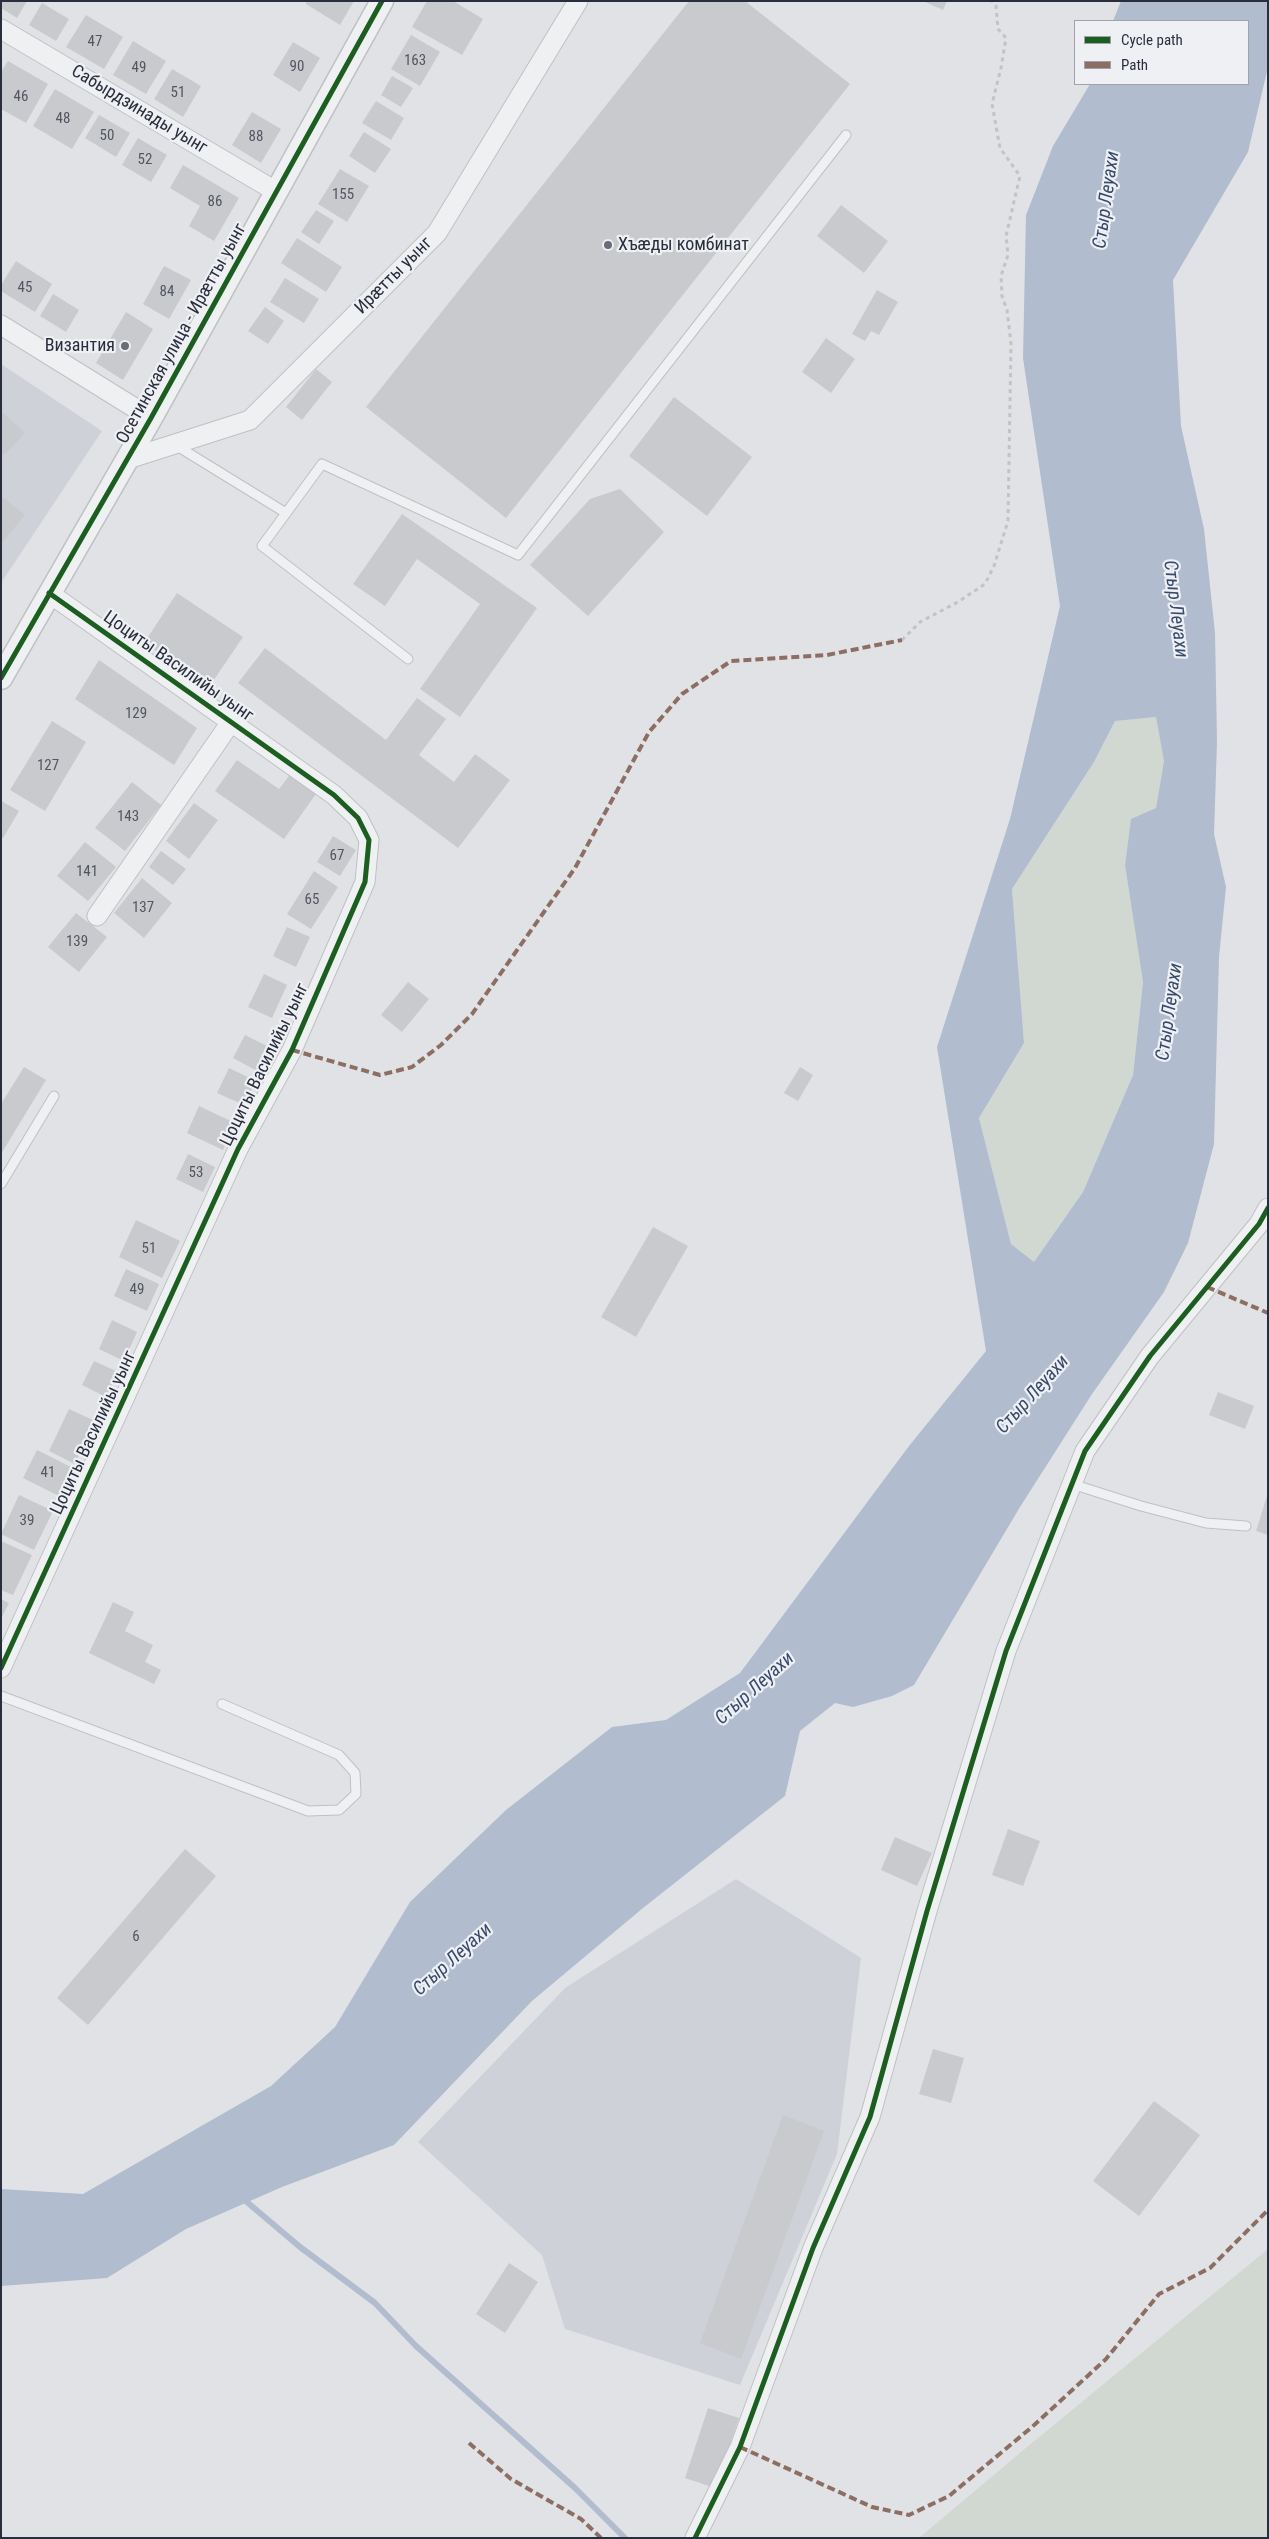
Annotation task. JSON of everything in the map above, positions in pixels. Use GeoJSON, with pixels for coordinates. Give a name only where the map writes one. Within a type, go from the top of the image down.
{"type":"FeatureCollection","features":[{"type":"Feature","properties":{"kind":"street","name":"Осетинская улица - Ирæтты уынг"},"geometry":{"type":"LineString","coordinates":[[1,678],[128,459],[382,1]]}},
{"type":"Feature","properties":{"kind":"street","name":"Ирæтты уынг"},"geometry":{"type":"LineString","coordinates":[[128,459],[250,420],[437,233],[578,1]]}},
{"type":"Feature","properties":{"kind":"street","name":"Сабырдзинады уынг"},"geometry":{"type":"LineString","coordinates":[[1,29],[277,192]]}},
{"type":"Feature","properties":{"kind":"street"},"geometry":{"type":"LineString","coordinates":[[1,325],[151,418]]}},
{"type":"Feature","properties":{"kind":"street","name":"Цоциты Василийы уынг"},"geometry":{"type":"LineString","coordinates":[[1,1668],[238,1149],[292,1050],[365,882],[369,840],[358,818],[334,795],[49,593]]}},
{"type":"Feature","properties":{"kind":"street"},"geometry":{"type":"LineString","coordinates":[[97,916],[231,722]]}},
{"type":"Feature","properties":{"kind":"street"},"geometry":{"type":"LineString","coordinates":[[695,2538],[740,2447],[813,2248],[870,2117],[927,1911],[1006,1651],[1085,1451],[1150,1356],[1259,1224],[1268,1208]]}},
{"type":"Feature","properties":{"kind":"lane"},"geometry":{"type":"LineString","coordinates":[[408,659],[262,546],[322,464],[518,555],[846,135]]}},
{"type":"Feature","properties":{"kind":"lane"},"geometry":{"type":"LineString","coordinates":[[174,444],[286,513]]}},
{"type":"Feature","properties":{"kind":"lane"},"geometry":{"type":"LineString","coordinates":[[1,1184],[54,1096]]}},
{"type":"Feature","properties":{"kind":"lane"},"geometry":{"type":"LineString","coordinates":[[1072,1484],[1141,1506],[1206,1522],[1246,1526]]}},
{"type":"Feature","properties":{"kind":"lane"},"geometry":{"type":"LineString","coordinates":[[1,1696],[308,1811],[339,1810],[356,1794],[355,1773],[338,1755],[222,1704]]}},
{"type":"Feature","properties":{"kind":"path"},"geometry":{"type":"LineString","coordinates":[[902,640],[920,622],[958,602],[985,584],[994,566],[1008,521],[1010,343],[1007,310],[1002,296],[1001,276],[1008,255],[1006,236],[1020,176],[1000,148],[992,104],[1006,38],[998,29],[996,6],[992,1]]}},
{"type":"Feature","properties":{"kind":"shaded area"},"geometry":{"type":"Polygon","coordinates":[[[1,364],[102,431],[1,583],[1,364]]]}},
{"type":"Feature","properties":{"kind":"shaded area"},"geometry":{"type":"Polygon","coordinates":[[[1156,717],[1164,761],[1156,808],[1131,820],[1125,865],[1143,982],[1133,1075],[1083,1192],[1034,1262],[1011,1244],[979,1118],[1024,1043],[1012,889],[1094,762],[1115,721],[1156,717]]]}},
{"type":"Feature","properties":{"kind":"shaded area"},"geometry":{"type":"Polygon","coordinates":[[[736,1879],[861,1958],[837,2154],[740,2385],[565,2329],[542,2255],[418,2142],[565,1988],[736,1879]]]}},
{"type":"Feature","properties":{"kind":"shaded area"},"geometry":{"type":"Polygon","coordinates":[[[1268,2249],[1268,2538],[919,2538],[1027,2447],[1268,2249]]]}},
{"type":"Feature","properties":{"kind":"water","name":"Стыр Леуахи"},"geometry":{"type":"Polygon","coordinates":[[[1121,1],[1268,1],[1268,67],[1248,152],[1173,280],[1181,426],[1204,529],[1215,633],[1217,742],[1214,834],[1226,887],[1219,957],[1214,1144],[1188,1243],[1164,1292],[1092,1394],[1020,1507],[914,1685],[892,1696],[853,1707],[835,1703],[800,1731],[785,1796],[643,1908],[532,2001],[394,2145],[282,2187],[186,2229],[107,2278],[1,2286],[1,2189],[83,2194],[271,2086],[335,2027],[410,1902],[506,1810],[612,1727],[666,1720],[740,1673],[909,1446],[986,1351],[937,1047],[1010,819],[1060,606],[1023,358],[1026,215],[1053,146],[1089,85],[1249,85],[1249,20],[1113,20],[1121,1]],[[1156,717],[1115,721],[1094,762],[1012,889],[1024,1043],[979,1118],[1011,1244],[1034,1262],[1083,1192],[1133,1075],[1143,982],[1125,865],[1131,819],[1156,808],[1164,761],[1156,717]]]}},
{"type":"Feature","properties":{"kind":"building"},"geometry":{"type":"Polygon","coordinates":[[[1,1],[27,1],[17,18],[1,8],[1,1]]]}},
{"type":"Feature","properties":{"kind":"building"},"geometry":{"type":"Polygon","coordinates":[[[307,1],[354,1],[340,25],[306,4],[307,1]]]}},
{"type":"Feature","properties":{"kind":"building"},"geometry":{"type":"Polygon","coordinates":[[[427,1],[453,1],[483,19],[462,55],[412,27],[427,1]]]}},
{"type":"Feature","properties":{"kind":"building","name":"Хъæды комбинат"},"geometry":{"type":"Polygon","coordinates":[[[689,1],[745,1],[850,84],[506,518],[366,407],[689,1]]]}},
{"type":"Feature","properties":{"kind":"building"},"geometry":{"type":"Polygon","coordinates":[[[923,1],[947,1],[943,10],[923,1]]]}},
{"type":"Feature","properties":{"kind":"building"},"geometry":{"type":"Polygon","coordinates":[[[42,3],[69,19],[56,41],[29,25],[42,3]]]}},
{"type":"Feature","properties":{"kind":"building"},"geometry":{"type":"Polygon","coordinates":[[[86,15],[123,37],[104,69],[66,47],[86,15]]]}},
{"type":"Feature","properties":{"kind":"building"},"geometry":{"type":"Polygon","coordinates":[[[411,35],[440,52],[420,86],[391,69],[411,35]]]}},
{"type":"Feature","properties":{"kind":"building"},"geometry":{"type":"Polygon","coordinates":[[[133,41],[166,61],[146,94],[113,75],[133,41]]]}},
{"type":"Feature","properties":{"kind":"building"},"geometry":{"type":"Polygon","coordinates":[[[293,42],[320,58],[300,92],[273,75],[293,42]]]}},
{"type":"Feature","properties":{"kind":"building"},"geometry":{"type":"Polygon","coordinates":[[[8,61],[48,84],[26,123],[1,109],[1,72],[8,61]]]}},
{"type":"Feature","properties":{"kind":"building"},"geometry":{"type":"Polygon","coordinates":[[[172,69],[201,86],[183,117],[154,99],[172,69]]]}},
{"type":"Feature","properties":{"kind":"building"},"geometry":{"type":"Polygon","coordinates":[[[392,76],[413,88],[401,107],[381,95],[392,76]]]}},
{"type":"Feature","properties":{"kind":"building"},"geometry":{"type":"Polygon","coordinates":[[[55,89],[94,112],[72,149],[33,126],[55,89]]]}},
{"type":"Feature","properties":{"kind":"building"},"geometry":{"type":"Polygon","coordinates":[[[376,101],[404,118],[391,140],[362,123],[376,101]]]}},
{"type":"Feature","properties":{"kind":"building"},"geometry":{"type":"Polygon","coordinates":[[[252,112],[281,129],[261,163],[232,145],[252,112]]]}},
{"type":"Feature","properties":{"kind":"building"},"geometry":{"type":"Polygon","coordinates":[[[99,115],[130,133],[116,157],[85,138],[99,115]]]}},
{"type":"Feature","properties":{"kind":"building"},"geometry":{"type":"Polygon","coordinates":[[[364,132],[391,149],[375,173],[349,156],[364,132]]]}},
{"type":"Feature","properties":{"kind":"building"},"geometry":{"type":"Polygon","coordinates":[[[138,138],[167,155],[151,182],[122,165],[138,138]]]}},
{"type":"Feature","properties":{"kind":"building"},"geometry":{"type":"Polygon","coordinates":[[[183,165],[239,198],[214,241],[189,226],[200,206],[170,188],[183,165]]]}},
{"type":"Feature","properties":{"kind":"building"},"geometry":{"type":"Polygon","coordinates":[[[340,169],[369,186],[347,222],[318,204],[340,169]]]}},
{"type":"Feature","properties":{"kind":"building"},"geometry":{"type":"Polygon","coordinates":[[[841,205],[888,241],[864,273],[817,236],[841,205]]]}},
{"type":"Feature","properties":{"kind":"building"},"geometry":{"type":"Polygon","coordinates":[[[316,210],[334,221],[319,244],[301,232],[316,210]]]}},
{"type":"Feature","properties":{"kind":"building"},"geometry":{"type":"Polygon","coordinates":[[[297,238],[342,267],[326,292],[281,263],[297,238]]]}},
{"type":"Feature","properties":{"kind":"building"},"geometry":{"type":"Polygon","coordinates":[[[16,261],[52,284],[35,312],[1,291],[1,285],[16,261]]]}},
{"type":"Feature","properties":{"kind":"building"},"geometry":{"type":"Polygon","coordinates":[[[164,266],[191,280],[169,319],[143,304],[164,266]]]}},
{"type":"Feature","properties":{"kind":"building"},"geometry":{"type":"Polygon","coordinates":[[[285,278],[319,299],[304,323],[270,302],[285,278]]]}},
{"type":"Feature","properties":{"kind":"building"},"geometry":{"type":"Polygon","coordinates":[[[877,290],[898,302],[879,335],[871,331],[865,341],[852,334],[877,290]]]}},
{"type":"Feature","properties":{"kind":"building"},"geometry":{"type":"Polygon","coordinates":[[[53,294],[79,310],[66,332],[40,316],[53,294]]]}},
{"type":"Feature","properties":{"kind":"building"},"geometry":{"type":"Polygon","coordinates":[[[265,307],[284,321],[268,344],[248,331],[265,307]]]}},
{"type":"Feature","properties":{"kind":"building","name":"Византия"},"geometry":{"type":"Polygon","coordinates":[[[126,312],[153,329],[123,380],[96,363],[126,312]]]}},
{"type":"Feature","properties":{"kind":"building"},"geometry":{"type":"Polygon","coordinates":[[[826,338],[855,359],[831,393],[802,372],[826,338]]]}},
{"type":"Feature","properties":{"kind":"building"},"geometry":{"type":"Polygon","coordinates":[[[316,369],[332,382],[302,420],[286,407],[316,369]]]}},
{"type":"Feature","properties":{"kind":"building"},"geometry":{"type":"Polygon","coordinates":[[[674,397],[752,457],[707,516],[629,456],[674,397]]]}},
{"type":"Feature","properties":{"kind":"building"},"geometry":{"type":"Polygon","coordinates":[[[1,411],[25,433],[4,455],[1,453],[1,411]]]}},
{"type":"Feature","properties":{"kind":"building"},"geometry":{"type":"Polygon","coordinates":[[[620,489],[664,532],[588,616],[530,565],[590,499],[620,489]]]}},
{"type":"Feature","properties":{"kind":"building"},"geometry":{"type":"Polygon","coordinates":[[[1,496],[25,515],[1,544],[1,496]]]}},
{"type":"Feature","properties":{"kind":"building"},"geometry":{"type":"Polygon","coordinates":[[[402,514],[537,608],[460,717],[420,689],[480,604],[417,559],[385,606],[353,584],[402,514]]]}},
{"type":"Feature","properties":{"kind":"building"},"geometry":{"type":"Polygon","coordinates":[[[177,593],[243,637],[209,687],[144,643],[177,593]]]}},
{"type":"Feature","properties":{"kind":"building"},"geometry":{"type":"Polygon","coordinates":[[[265,648],[386,740],[417,698],[446,719],[419,755],[454,782],[475,754],[510,780],[458,848],[238,683],[265,648]]]}},
{"type":"Feature","properties":{"kind":"building"},"geometry":{"type":"Polygon","coordinates":[[[99,660],[197,728],[174,765],[75,699],[99,660]]]}},
{"type":"Feature","properties":{"kind":"building"},"geometry":{"type":"Polygon","coordinates":[[[52,721],[86,742],[45,811],[10,790],[52,721]]]}},
{"type":"Feature","properties":{"kind":"building"},"geometry":{"type":"Polygon","coordinates":[[[237,760],[279,789],[292,772],[318,791],[284,839],[215,791],[237,760]]]}},
{"type":"Feature","properties":{"kind":"building"},"geometry":{"type":"Polygon","coordinates":[[[132,782],[161,805],[125,851],[95,828],[132,782]]]}},
{"type":"Feature","properties":{"kind":"building"},"geometry":{"type":"Polygon","coordinates":[[[1,801],[19,811],[3,838],[1,837],[1,801]]]}},
{"type":"Feature","properties":{"kind":"building"},"geometry":{"type":"Polygon","coordinates":[[[194,803],[218,820],[189,859],[166,841],[194,803]]]}},
{"type":"Feature","properties":{"kind":"building"},"geometry":{"type":"Polygon","coordinates":[[[333,836],[356,850],[340,876],[317,862],[333,836]]]}},
{"type":"Feature","properties":{"kind":"building"},"geometry":{"type":"Polygon","coordinates":[[[85,842],[116,867],[88,901],[57,876],[85,842]]]}},
{"type":"Feature","properties":{"kind":"building"},"geometry":{"type":"Polygon","coordinates":[[[161,851],[186,869],[173,885],[149,867],[161,851]]]}},
{"type":"Feature","properties":{"kind":"building"},"geometry":{"type":"Polygon","coordinates":[[[314,871],[338,887],[311,929],[287,914],[314,871]]]}},
{"type":"Feature","properties":{"kind":"building"},"geometry":{"type":"Polygon","coordinates":[[[142,878],[172,903],[144,938],[114,913],[142,878]]]}},
{"type":"Feature","properties":{"kind":"building"},"geometry":{"type":"Polygon","coordinates":[[[76,913],[107,937],[79,972],[48,947],[76,913]]]}},
{"type":"Feature","properties":{"kind":"building"},"geometry":{"type":"Polygon","coordinates":[[[287,927],[310,937],[296,967],[273,956],[287,927]]]}},
{"type":"Feature","properties":{"kind":"building"},"geometry":{"type":"Polygon","coordinates":[[[264,974],[287,985],[272,1018],[248,1007],[264,974]]]}},
{"type":"Feature","properties":{"kind":"building"},"geometry":{"type":"Polygon","coordinates":[[[408,982],[429,999],[402,1032],[381,1015],[408,982]]]}},
{"type":"Feature","properties":{"kind":"building"},"geometry":{"type":"Polygon","coordinates":[[[245,1035],[271,1048],[259,1072],[233,1058],[245,1035]]]}},
{"type":"Feature","properties":{"kind":"building"},"geometry":{"type":"Polygon","coordinates":[[[24,1067],[46,1080],[1,1154],[1,1104],[24,1067]]]}},
{"type":"Feature","properties":{"kind":"building"},"geometry":{"type":"Polygon","coordinates":[[[800,1067],[813,1075],[798,1101],[784,1093],[800,1067]]]}},
{"type":"Feature","properties":{"kind":"building"},"geometry":{"type":"Polygon","coordinates":[[[229,1068],[256,1081],[244,1105],[217,1093],[229,1068]]]}},
{"type":"Feature","properties":{"kind":"building"},"geometry":{"type":"Polygon","coordinates":[[[199,1106],[235,1123],[223,1150],[187,1133],[199,1106]]]}},
{"type":"Feature","properties":{"kind":"building"},"geometry":{"type":"Polygon","coordinates":[[[188,1154],[215,1167],[203,1192],[176,1179],[188,1154]]]}},
{"type":"Feature","properties":{"kind":"building"},"geometry":{"type":"Polygon","coordinates":[[[136,1220],[180,1241],[162,1278],[119,1257],[136,1220]]]}},
{"type":"Feature","properties":{"kind":"building"},"geometry":{"type":"Polygon","coordinates":[[[653,1227],[688,1246],[636,1337],[601,1317],[653,1227]]]}},
{"type":"Feature","properties":{"kind":"building"},"geometry":{"type":"Polygon","coordinates":[[[126,1269],[159,1284],[147,1311],[114,1296],[126,1269]]]}},
{"type":"Feature","properties":{"kind":"building"},"geometry":{"type":"Polygon","coordinates":[[[112,1320],[137,1332],[124,1361],[99,1349],[112,1320]]]}},
{"type":"Feature","properties":{"kind":"building"},"geometry":{"type":"Polygon","coordinates":[[[94,1361],[118,1372],[106,1397],[82,1385],[94,1361]]]}},
{"type":"Feature","properties":{"kind":"building"},"geometry":{"type":"Polygon","coordinates":[[[1218,1392],[1254,1406],[1245,1429],[1209,1415],[1218,1392]]]}},
{"type":"Feature","properties":{"kind":"building"},"geometry":{"type":"Polygon","coordinates":[[[69,1409],[95,1421],[75,1464],[49,1451],[69,1409]]]}},
{"type":"Feature","properties":{"kind":"building"},"geometry":{"type":"Polygon","coordinates":[[[37,1450],[73,1468],[59,1496],[23,1478],[37,1450]]]}},
{"type":"Feature","properties":{"kind":"building"},"geometry":{"type":"Polygon","coordinates":[[[1268,1493],[1268,1535],[1256,1531],[1268,1493]]]}},
{"type":"Feature","properties":{"kind":"building"},"geometry":{"type":"Polygon","coordinates":[[[19,1495],[53,1511],[34,1550],[1,1534],[19,1495]]]}},
{"type":"Feature","properties":{"kind":"building"},"geometry":{"type":"Polygon","coordinates":[[[1,1541],[32,1555],[13,1595],[1,1590],[1,1541]]]}},
{"type":"Feature","properties":{"kind":"building"},"geometry":{"type":"Polygon","coordinates":[[[1,1599],[9,1603],[1,1619],[1,1599]]]}},
{"type":"Feature","properties":{"kind":"building"},"geometry":{"type":"Polygon","coordinates":[[[113,1602],[134,1612],[125,1631],[153,1645],[145,1662],[161,1670],[154,1684],[89,1653],[113,1602]]]}},
{"type":"Feature","properties":{"kind":"building"},"geometry":{"type":"Polygon","coordinates":[[[1008,1829],[1040,1841],[1023,1886],[992,1875],[1008,1829]]]}},
{"type":"Feature","properties":{"kind":"building"},"geometry":{"type":"Polygon","coordinates":[[[895,1837],[932,1853],[917,1886],[881,1870],[895,1837]]]}},
{"type":"Feature","properties":{"kind":"building"},"geometry":{"type":"Polygon","coordinates":[[[185,1849],[216,1876],[88,2025],[57,1998],[185,1849]]]}},
{"type":"Feature","properties":{"kind":"building"},"geometry":{"type":"Polygon","coordinates":[[[933,2049],[964,2058],[951,2103],[919,2094],[933,2049]]]}},
{"type":"Feature","properties":{"kind":"building"},"geometry":{"type":"Polygon","coordinates":[[[1154,2101],[1200,2135],[1139,2216],[1093,2181],[1154,2101]]]}},
{"type":"Feature","properties":{"kind":"building"},"geometry":{"type":"Polygon","coordinates":[[[783,2115],[824,2131],[741,2359],[700,2343],[783,2115]]]}},
{"type":"Feature","properties":{"kind":"building"},"geometry":{"type":"Polygon","coordinates":[[[509,2263],[538,2282],[505,2333],[476,2314],[509,2263]]]}},
{"type":"Feature","properties":{"kind":"building"},"geometry":{"type":"Polygon","coordinates":[[[708,2408],[739,2418],[715,2488],[685,2478],[708,2408]]]}},
{"type":"Feature","properties":{"kind":"waterway"},"geometry":{"type":"LineString","coordinates":[[241,2197],[300,2247],[375,2303],[416,2346],[575,2488],[625,2538]]}},
{"type":"Feature","properties":{"kind":"marked path"},"geometry":{"type":"LineString","coordinates":[[292,1050],[380,1075],[412,1067],[441,1045],[472,1014],[575,868],[649,732],[682,694],[731,661],[827,655],[902,640]]}},
{"type":"Feature","properties":{"kind":"marked path"},"geometry":{"type":"LineString","coordinates":[[1207,1287],[1268,1313]]}},
{"type":"Feature","properties":{"kind":"marked path"},"geometry":{"type":"LineString","coordinates":[[740,2447],[872,2507],[909,2515],[949,2496],[1032,2427],[1106,2359],[1159,2294],[1210,2268],[1268,2210]]}},
{"type":"Feature","properties":{"kind":"marked path"},"geometry":{"type":"LineString","coordinates":[[469,2443],[511,2479],[581,2519],[601,2538]]}},
{"type":"Feature","properties":{"kind":"cycle path"},"geometry":{"type":"LineString","coordinates":[[1,678],[151,418],[382,1]]}},
{"type":"Feature","properties":{"kind":"cycle path"},"geometry":{"type":"LineString","coordinates":[[1,1668],[238,1149],[292,1050],[365,882],[369,840],[358,818],[334,795],[49,593]]}},
{"type":"Feature","properties":{"kind":"cycle path"},"geometry":{"type":"LineString","coordinates":[[695,2538],[740,2447],[813,2248],[870,2117],[927,1911],[1006,1651],[1085,1451],[1150,1356],[1259,1224],[1268,1208]]}},
{"type":"Feature","properties":{"kind":"place","name":"Хъæды комбинат"},"geometry":{"type":"Point","coordinates":[608,245]}},
{"type":"Feature","properties":{"kind":"place","name":"Византия"},"geometry":{"type":"Point","coordinates":[125,346]}}]}
